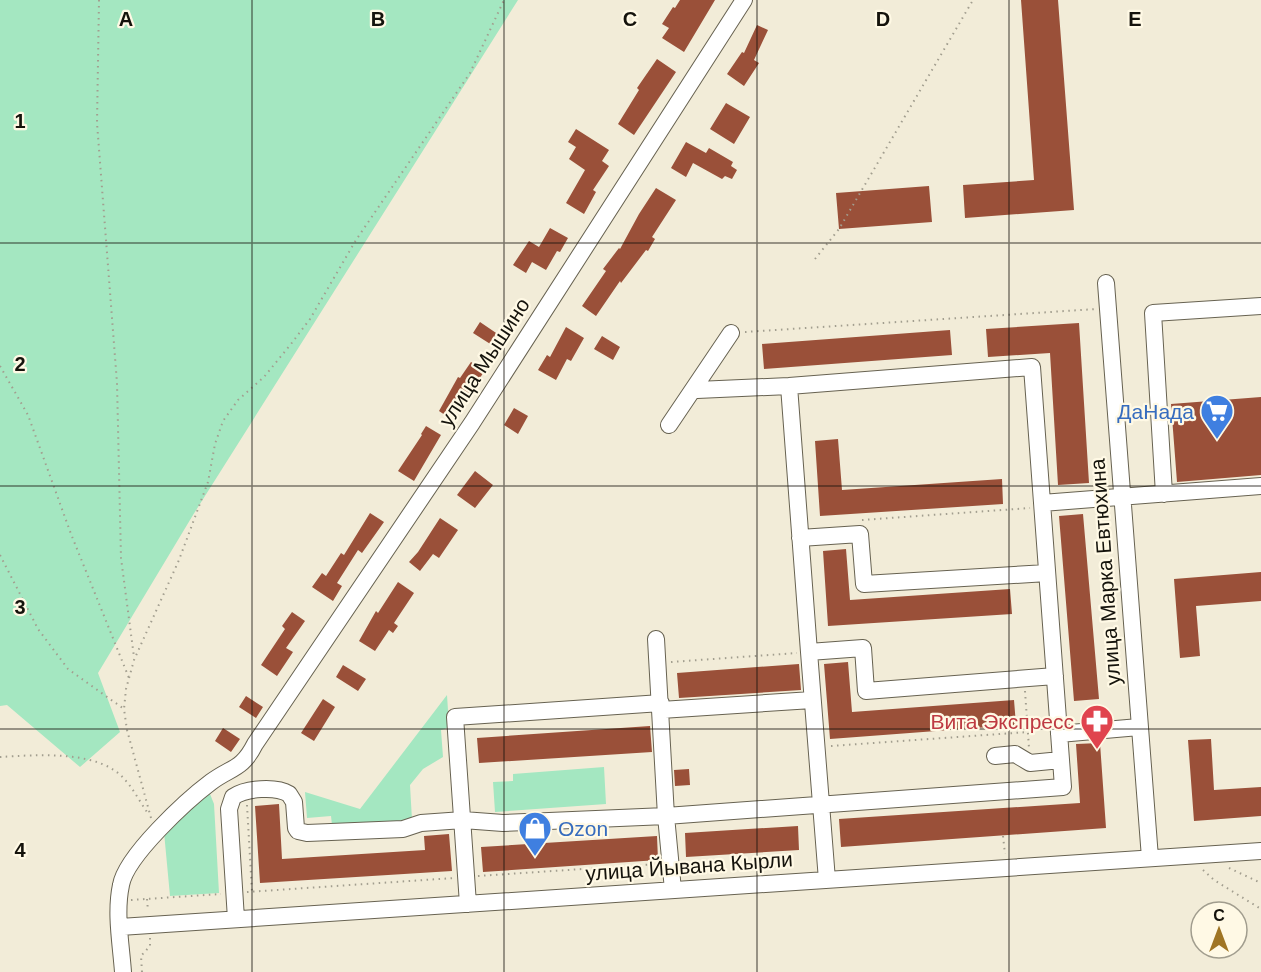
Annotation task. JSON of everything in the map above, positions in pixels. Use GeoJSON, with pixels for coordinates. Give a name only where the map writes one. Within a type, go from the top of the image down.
{"type":"FeatureCollection","features":[{"type":"Feature","properties":{"kind":"street","name":"улица Мышино"},"geometry":{"type":"LineString","coordinates":[[123,972],[119,901],[121,882],[130,864],[158,830],[210,783],[245,761],[472,423],[744,0]]}},
{"type":"Feature","properties":{"kind":"street","name":"улица Марка Евтюхина"},"geometry":{"type":"LineString","coordinates":[[1106,283],[1150,858]]}},
{"type":"Feature","properties":{"kind":"street"},"geometry":{"type":"LineString","coordinates":[[1164,494],[1153,313],[1261,306]]}},
{"type":"Feature","properties":{"kind":"street"},"geometry":{"type":"LineString","coordinates":[[669,425],[731,333]]}},
{"type":"Feature","properties":{"kind":"street"},"geometry":{"type":"LineString","coordinates":[[236,919],[229,805],[237,794],[246,791],[279,789],[289,794],[294,802],[296,828],[306,833],[403,829],[421,822],[463,820],[503,823],[666,816],[1063,787],[1032,367],[789,386],[697,390]]}},
{"type":"Feature","properties":{"kind":"street"},"geometry":{"type":"LineString","coordinates":[[789,386],[826,880]]}},
{"type":"Feature","properties":{"kind":"street"},"geometry":{"type":"LineString","coordinates":[[1042,505],[1261,486]]}},
{"type":"Feature","properties":{"kind":"street"},"geometry":{"type":"LineString","coordinates":[[800,538],[860,534],[864,584],[1047,573]]}},
{"type":"Feature","properties":{"kind":"street"},"geometry":{"type":"LineString","coordinates":[[656,639],[666,816],[673,890]]}},
{"type":"Feature","properties":{"kind":"street"},"geometry":{"type":"LineString","coordinates":[[809,652],[863,648],[866,691],[1055,676]]}},
{"type":"Feature","properties":{"kind":"street"},"geometry":{"type":"LineString","coordinates":[[468,904],[455,717],[812,700]]}},
{"type":"Feature","properties":{"kind":"street"},"geometry":{"type":"LineString","coordinates":[[1059,734],[1139,727]]}},
{"type":"Feature","properties":{"kind":"street"},"geometry":{"type":"LineString","coordinates":[[996,756],[1015,754],[1030,763],[1061,760]]}},
{"type":"Feature","properties":{"kind":"street","name":"улица Йывана Кырли"},"geometry":{"type":"LineString","coordinates":[[120,927],[1261,851]]}},
{"type":"Feature","properties":{"kind":"path"},"geometry":{"type":"LineString","coordinates":[[99,0],[97,123],[117,383],[121,558],[134,660]]}},
{"type":"Feature","properties":{"kind":"path"},"geometry":{"type":"LineString","coordinates":[[148,815],[124,709],[129,678],[134,660],[179,560],[208,482],[215,444],[223,422],[238,400],[264,377],[310,318],[356,240],[470,73],[504,0]]}},
{"type":"Feature","properties":{"kind":"path"},"geometry":{"type":"LineString","coordinates":[[815,259],[839,229],[973,0]]}},
{"type":"Feature","properties":{"kind":"path"},"geometry":{"type":"LineString","coordinates":[[731,333],[1108,309]]}},
{"type":"Feature","properties":{"kind":"path"},"geometry":{"type":"LineString","coordinates":[[0,366],[28,415],[71,534],[129,678]]}},
{"type":"Feature","properties":{"kind":"path"},"geometry":{"type":"LineString","coordinates":[[857,520],[1042,505]]}},
{"type":"Feature","properties":{"kind":"path"},"geometry":{"type":"LineString","coordinates":[[0,555],[38,629],[68,669],[124,709]]}},
{"type":"Feature","properties":{"kind":"path"},"geometry":{"type":"LineString","coordinates":[[658,663],[809,652]]}},
{"type":"Feature","properties":{"kind":"path"},"geometry":{"type":"LineString","coordinates":[[1024,679],[1030,763]]}},
{"type":"Feature","properties":{"kind":"path"},"geometry":{"type":"LineString","coordinates":[[816,747],[1028,732]]}},
{"type":"Feature","properties":{"kind":"path"},"geometry":{"type":"LineString","coordinates":[[0,757],[47,754],[100,762],[125,779],[158,830]]}},
{"type":"Feature","properties":{"kind":"path"},"geometry":{"type":"LineString","coordinates":[[246,791],[252,892]]}},
{"type":"Feature","properties":{"kind":"path"},"geometry":{"type":"LineString","coordinates":[[1003,836],[1006,868]]}},
{"type":"Feature","properties":{"kind":"path"},"geometry":{"type":"LineString","coordinates":[[119,901],[670,863]]}},
{"type":"Feature","properties":{"kind":"path"},"geometry":{"type":"LineString","coordinates":[[1227,867],[1244,873],[1261,883]]}},
{"type":"Feature","properties":{"kind":"path"},"geometry":{"type":"LineString","coordinates":[[1203,869],[1214,880],[1261,909]]}},
{"type":"Feature","properties":{"kind":"green space"},"geometry":{"type":"Polygon","coordinates":[[[0,0],[518,0],[193,515],[98,673],[120,732],[80,767],[7,705],[0,706],[0,0]]]}},
{"type":"Feature","properties":{"kind":"green space"},"geometry":{"type":"Polygon","coordinates":[[[447,695],[449,726],[441,730],[443,757],[423,769],[410,785],[412,820],[332,825],[331,816],[307,818],[305,792],[360,809],[447,695]]]}},
{"type":"Feature","properties":{"kind":"green space"},"geometry":{"type":"Polygon","coordinates":[[[604,767],[606,804],[495,812],[493,782],[513,781],[513,774],[604,767]]]}},
{"type":"Feature","properties":{"kind":"green space"},"geometry":{"type":"Polygon","coordinates":[[[210,794],[214,804],[219,893],[170,896],[164,832],[204,795],[210,794]]]}},
{"type":"Feature","properties":{"kind":"building"},"geometry":{"type":"Polygon","coordinates":[[[680,0],[715,0],[684,52],[662,38],[669,28],[662,24],[680,0]]]}},
{"type":"Feature","properties":{"kind":"building"},"geometry":{"type":"Polygon","coordinates":[[[1021,0],[1058,0],[1074,210],[965,218],[963,185],[1034,180],[1021,0]]]}},
{"type":"Feature","properties":{"kind":"building"},"geometry":{"type":"Polygon","coordinates":[[[757,25],[768,30],[754,60],[759,63],[744,86],[727,74],[742,52],[744,53],[757,25]]]}},
{"type":"Feature","properties":{"kind":"building"},"geometry":{"type":"Polygon","coordinates":[[[657,59],[676,72],[634,135],[618,124],[639,90],[637,88],[657,59]]]}},
{"type":"Feature","properties":{"kind":"building"},"geometry":{"type":"Polygon","coordinates":[[[726,103],[750,117],[734,144],[710,129],[726,103]]]}},
{"type":"Feature","properties":{"kind":"building"},"geometry":{"type":"Polygon","coordinates":[[[576,129],[609,150],[602,161],[609,166],[593,190],[596,192],[584,214],[566,203],[585,170],[569,159],[576,147],[568,142],[576,129]]]}},
{"type":"Feature","properties":{"kind":"building"},"geometry":{"type":"Polygon","coordinates":[[[686,142],[706,153],[709,148],[733,162],[731,166],[737,170],[732,179],[725,176],[722,179],[693,163],[686,177],[671,168],[686,142]]]}},
{"type":"Feature","properties":{"kind":"building"},"geometry":{"type":"Polygon","coordinates":[[[929,186],[932,222],[839,229],[836,193],[929,186]]]}},
{"type":"Feature","properties":{"kind":"building"},"geometry":{"type":"Polygon","coordinates":[[[656,188],[676,200],[652,237],[655,239],[648,251],[646,250],[621,283],[620,281],[596,316],[582,306],[606,271],[603,269],[620,249],[656,188]]]}},
{"type":"Feature","properties":{"kind":"building"},"geometry":{"type":"Polygon","coordinates":[[[550,228],[568,238],[546,270],[532,262],[526,273],[513,265],[529,241],[539,247],[550,228]]]}},
{"type":"Feature","properties":{"kind":"building"},"geometry":{"type":"Polygon","coordinates":[[[480,322],[502,337],[495,347],[473,333],[480,322]]]}},
{"type":"Feature","properties":{"kind":"building"},"geometry":{"type":"Polygon","coordinates":[[[1079,323],[1089,483],[1058,485],[1050,353],[988,357],[986,329],[1079,323]]]}},
{"type":"Feature","properties":{"kind":"building"},"geometry":{"type":"Polygon","coordinates":[[[566,327],[584,338],[571,361],[567,359],[556,380],[538,370],[547,355],[550,357],[566,327]]]}},
{"type":"Feature","properties":{"kind":"building"},"geometry":{"type":"Polygon","coordinates":[[[950,330],[952,355],[764,369],[762,344],[950,330]]]}},
{"type":"Feature","properties":{"kind":"building"},"geometry":{"type":"Polygon","coordinates":[[[602,336],[620,347],[613,360],[594,349],[602,336]]]}},
{"type":"Feature","properties":{"kind":"building"},"geometry":{"type":"Polygon","coordinates":[[[471,362],[485,370],[468,397],[463,394],[448,417],[439,411],[458,377],[460,378],[471,362]]]}},
{"type":"Feature","properties":{"kind":"building","name":"ДаНада"},"geometry":{"type":"Polygon","coordinates":[[[1261,397],[1261,475],[1177,482],[1171,404],[1261,397]]]}},
{"type":"Feature","properties":{"kind":"building"},"geometry":{"type":"Polygon","coordinates":[[[514,408],[528,416],[518,434],[504,425],[514,408]]]}},
{"type":"Feature","properties":{"kind":"building"},"geometry":{"type":"Polygon","coordinates":[[[426,426],[441,435],[414,481],[398,471],[426,426]]]}},
{"type":"Feature","properties":{"kind":"building"},"geometry":{"type":"Polygon","coordinates":[[[838,439],[842,490],[1002,479],[1003,504],[820,516],[815,441],[838,439]]]}},
{"type":"Feature","properties":{"kind":"building"},"geometry":{"type":"Polygon","coordinates":[[[475,471],[493,485],[475,508],[457,495],[475,471]]]}},
{"type":"Feature","properties":{"kind":"building"},"geometry":{"type":"Polygon","coordinates":[[[370,513],[384,522],[362,553],[358,550],[337,583],[342,586],[333,601],[312,587],[322,573],[326,576],[341,553],[344,555],[370,513]]]}},
{"type":"Feature","properties":{"kind":"building"},"geometry":{"type":"Polygon","coordinates":[[[1083,514],[1099,699],[1074,701],[1059,516],[1083,514]]]}},
{"type":"Feature","properties":{"kind":"building"},"geometry":{"type":"Polygon","coordinates":[[[440,518],[458,530],[439,558],[433,554],[420,571],[409,562],[440,518]]]}},
{"type":"Feature","properties":{"kind":"building"},"geometry":{"type":"Polygon","coordinates":[[[846,549],[850,600],[1010,589],[1012,614],[828,626],[823,551],[846,549]]]}},
{"type":"Feature","properties":{"kind":"building"},"geometry":{"type":"Polygon","coordinates":[[[1261,572],[1261,601],[1196,606],[1200,656],[1180,658],[1174,579],[1261,572]]]}},
{"type":"Feature","properties":{"kind":"building"},"geometry":{"type":"Polygon","coordinates":[[[398,582],[414,593],[394,623],[398,626],[393,633],[389,630],[375,651],[359,641],[376,611],[378,613],[398,582]]]}},
{"type":"Feature","properties":{"kind":"building"},"geometry":{"type":"Polygon","coordinates":[[[292,612],[305,621],[286,648],[293,652],[277,676],[261,665],[285,629],[282,626],[292,612]]]}},
{"type":"Feature","properties":{"kind":"building"},"geometry":{"type":"Polygon","coordinates":[[[848,662],[852,712],[1014,700],[1016,725],[830,739],[824,664],[848,662]]]}},
{"type":"Feature","properties":{"kind":"building"},"geometry":{"type":"Polygon","coordinates":[[[799,664],[801,690],[679,698],[677,673],[799,664]]]}},
{"type":"Feature","properties":{"kind":"building"},"geometry":{"type":"Polygon","coordinates":[[[343,665],[366,679],[358,691],[336,677],[343,665]]]}},
{"type":"Feature","properties":{"kind":"building"},"geometry":{"type":"Polygon","coordinates":[[[246,696],[263,707],[256,718],[239,707],[246,696]]]}},
{"type":"Feature","properties":{"kind":"building"},"geometry":{"type":"Polygon","coordinates":[[[323,699],[335,707],[314,741],[301,733],[323,699]]]}},
{"type":"Feature","properties":{"kind":"building"},"geometry":{"type":"Polygon","coordinates":[[[650,726],[652,752],[479,763],[477,738],[650,726]]]}},
{"type":"Feature","properties":{"kind":"building"},"geometry":{"type":"Polygon","coordinates":[[[223,728],[240,739],[231,752],[215,741],[223,728]]]}},
{"type":"Feature","properties":{"kind":"building"},"geometry":{"type":"Polygon","coordinates":[[[1211,739],[1214,790],[1261,787],[1261,816],[1194,821],[1188,740],[1211,739]]]}},
{"type":"Feature","properties":{"kind":"building"},"geometry":{"type":"Polygon","coordinates":[[[1100,743],[1106,828],[841,847],[839,819],[1080,803],[1076,744],[1100,743]]]}},
{"type":"Feature","properties":{"kind":"building"},"geometry":{"type":"Polygon","coordinates":[[[689,769],[690,785],[675,786],[674,770],[689,769]]]}},
{"type":"Feature","properties":{"kind":"building"},"geometry":{"type":"Polygon","coordinates":[[[279,804],[282,859],[425,850],[424,836],[449,834],[452,871],[260,883],[255,806],[279,804]]]}},
{"type":"Feature","properties":{"kind":"building"},"geometry":{"type":"Polygon","coordinates":[[[798,826],[799,850],[686,857],[685,833],[798,826]]]}},
{"type":"Feature","properties":{"kind":"building"},"geometry":{"type":"Polygon","coordinates":[[[657,836],[658,860],[483,872],[481,847],[657,836]]]}},
{"type":"Feature","properties":{"kind":"place","name":"ДаНада"},"geometry":{"type":"Point","coordinates":[1217,440]}},
{"type":"Feature","properties":{"kind":"place","name":"Вита Экспресс"},"geometry":{"type":"Point","coordinates":[1097,750]}},
{"type":"Feature","properties":{"kind":"place","name":"Ozon"},"geometry":{"type":"Point","coordinates":[535,857]}}]}
